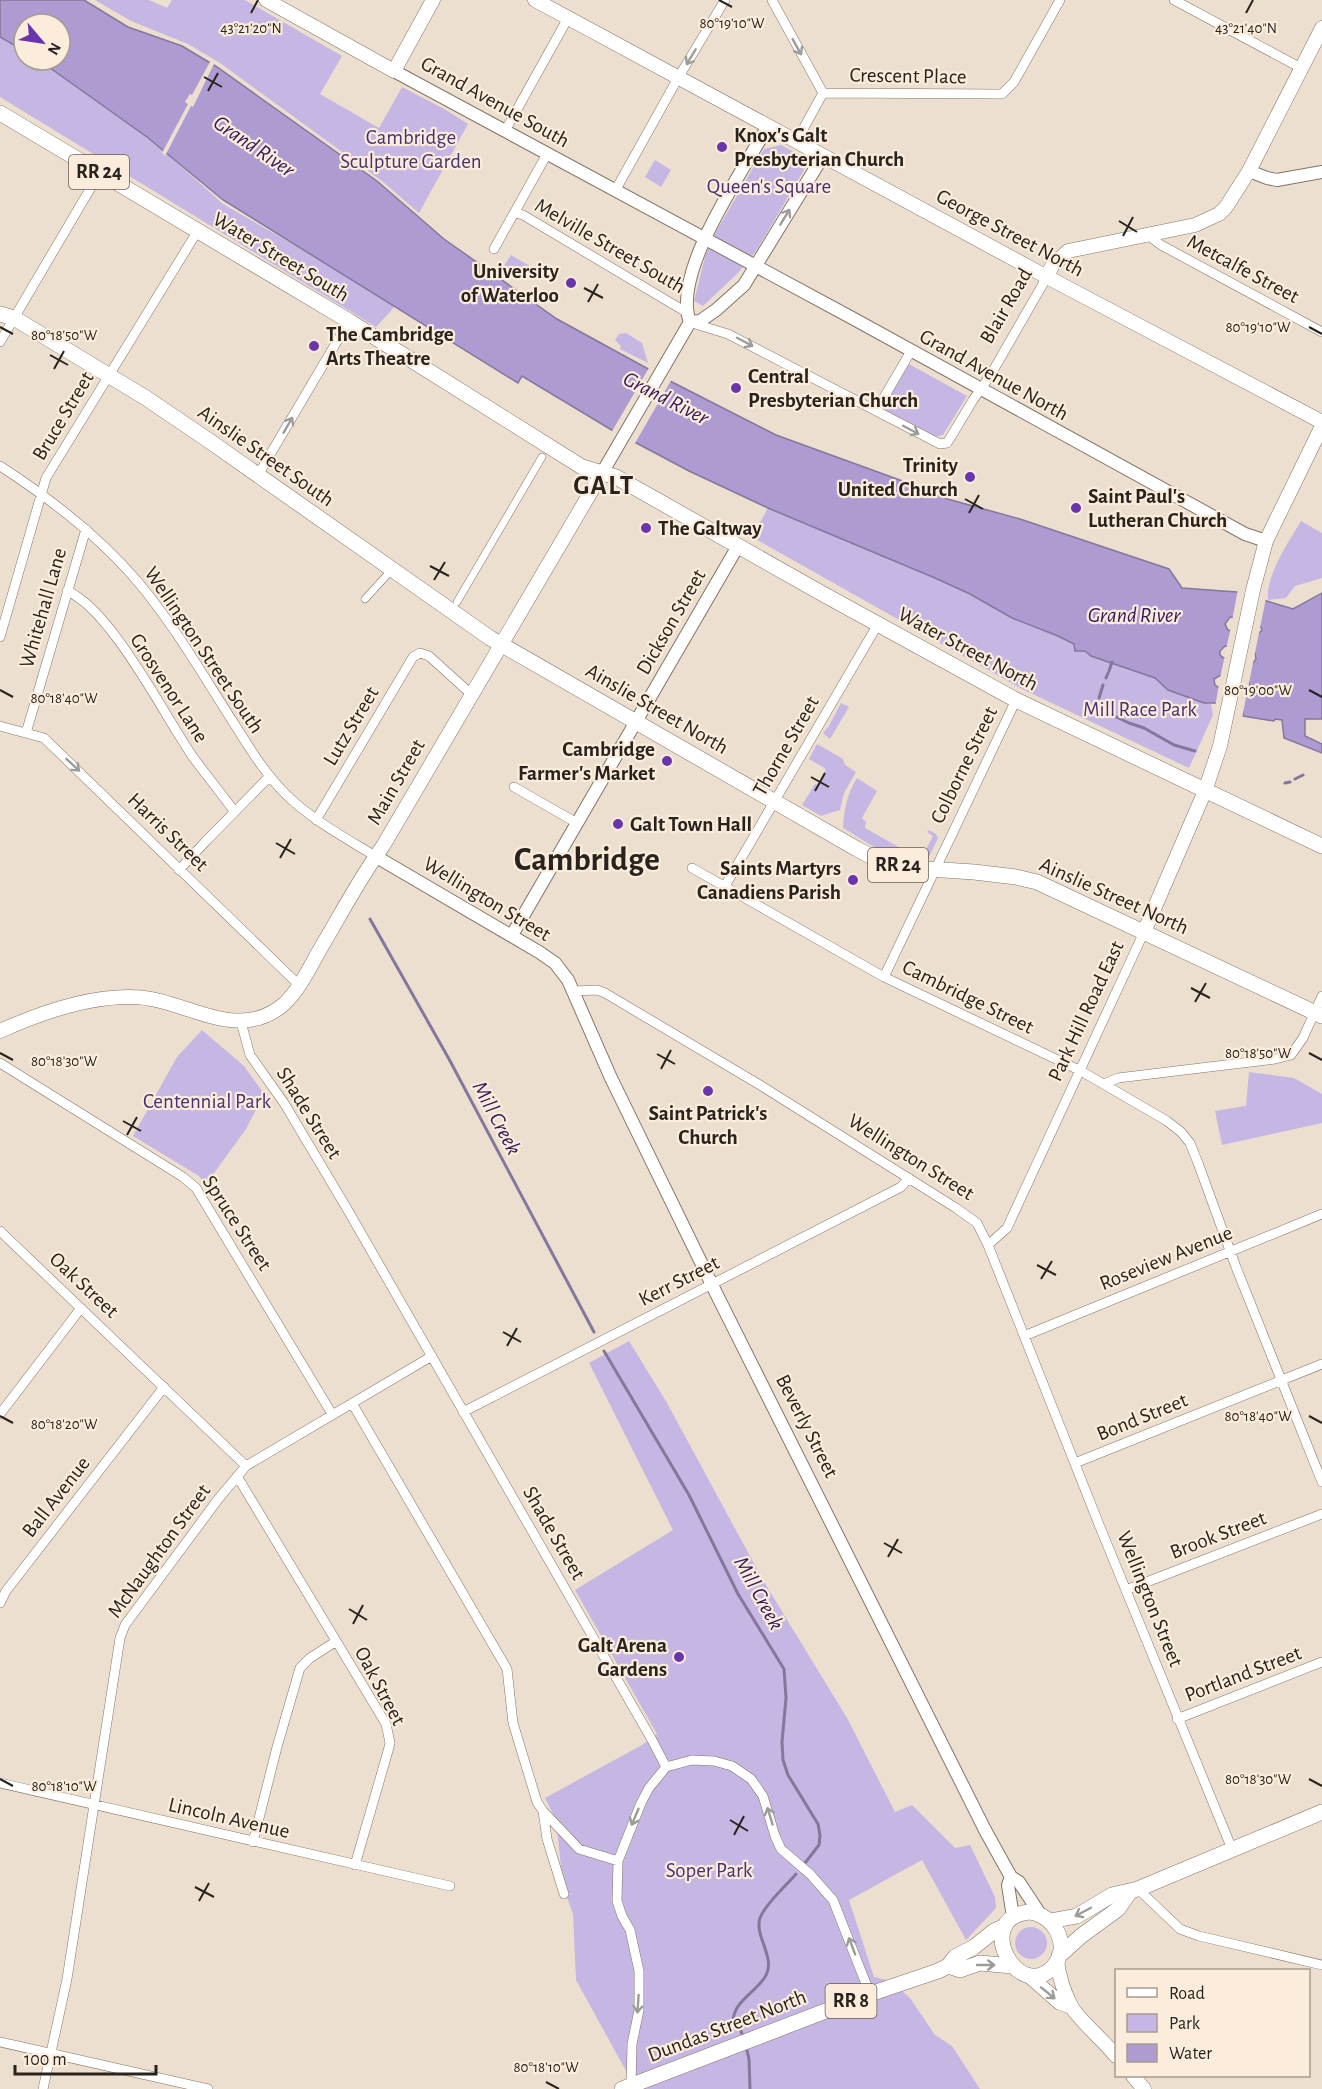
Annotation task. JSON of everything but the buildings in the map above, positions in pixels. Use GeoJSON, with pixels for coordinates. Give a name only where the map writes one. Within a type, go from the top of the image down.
{"type":"FeatureCollection","features":[{"type":"Feature","properties":{"kind":"main road","name":"Grand Avenue South"},"geometry":{"type":"LineString","coordinates":[[266,0],[394,71]]}},
{"type":"Feature","properties":{"kind":"main road"},"geometry":{"type":"LineString","coordinates":[[394,71],[433,0]]}},
{"type":"Feature","properties":{"kind":"main road","name":"George Street North"},"geometry":{"type":"LineString","coordinates":[[535,0],[1322,424]]}},
{"type":"Feature","properties":{"kind":"main road","name":"Blair Road"},"geometry":{"type":"LineString","coordinates":[[1047,277],[1052,266],[1068,251],[1195,225],[1219,214],[1249,171],[1322,28]]}},
{"type":"Feature","properties":{"kind":"main road","name":"Water Street South"},"geometry":{"type":"LineString","coordinates":[[0,113],[349,321],[582,467],[603,473]]}},
{"type":"Feature","properties":{"kind":"main road","name":"Ainslie Street South"},"geometry":{"type":"LineString","coordinates":[[7,316],[146,398],[451,612],[502,644]]}},
{"type":"Feature","properties":{"kind":"main road","name":"Park Hill Road East"},"geometry":{"type":"LineString","coordinates":[[1144,932],[1205,791],[1220,746],[1253,590],[1266,542],[1322,424]]}},
{"type":"Feature","properties":{"kind":"main road","name":"Water Street North"},"geometry":{"type":"LineString","coordinates":[[603,473],[616,477],[1016,700],[1322,846]]}},
{"type":"Feature","properties":{"kind":"main road","name":"Main Street"},"geometry":{"type":"LineString","coordinates":[[0,1031],[50,1012],[87,1002],[123,997],[154,999],[221,1020],[241,1022],[256,1019],[278,1008],[299,985],[603,473]]}},
{"type":"Feature","properties":{"kind":"main road","name":"Ainslie Street North"},"geometry":{"type":"LineString","coordinates":[[502,644],[882,862],[934,870],[1016,876],[1037,882],[1318,1014]]}},
{"type":"Feature","properties":{"kind":"main road"},"geometry":{"type":"LineString","coordinates":[[1072,2007],[1060,2003],[1028,1975],[1012,1966],[1005,1956],[1002,1943],[1009,1921],[1029,1912],[1045,1918],[1077,1916],[1112,1895],[1134,1891],[1322,1812]]}},
{"type":"Feature","properties":{"kind":"main road"},"geometry":{"type":"LineString","coordinates":[[1028,1975],[1045,1973],[1081,1936],[1118,1909],[1134,1891]]}},
{"type":"Feature","properties":{"kind":"main road"},"geometry":{"type":"LineString","coordinates":[[1045,1918],[1059,1937],[1058,1958],[1061,1983],[1072,2007],[1115,2055]]}},
{"type":"Feature","properties":{"kind":"main road","name":"Dundas Street North"},"geometry":{"type":"LineString","coordinates":[[628,2088],[753,2037],[948,1966],[955,1957],[974,1947],[1009,1921]]}},
{"type":"Feature","properties":{"kind":"main road","name":"Dundas Street North"},"geometry":{"type":"LineString","coordinates":[[948,1966],[960,1970],[980,1963],[1012,1966]]}},
{"type":"Feature","properties":{"kind":"main road"},"geometry":{"type":"LineString","coordinates":[[1134,2077],[1144,2089]]}},
{"type":"Feature","properties":{"kind":"street"},"geometry":{"type":"LineString","coordinates":[[615,191],[678,78],[725,0]]}},
{"type":"Feature","properties":{"kind":"street","name":"Crescent Place"},"geometry":{"type":"LineString","coordinates":[[772,0],[823,93]]}},
{"type":"Feature","properties":{"kind":"street","name":"Crescent Place"},"geometry":{"type":"LineString","coordinates":[[823,93],[1002,94],[1014,82],[1060,0]]}},
{"type":"Feature","properties":{"kind":"street"},"geometry":{"type":"LineString","coordinates":[[1174,0],[1301,68]]}},
{"type":"Feature","properties":{"kind":"street"},"geometry":{"type":"LineString","coordinates":[[505,131],[568,18]]}},
{"type":"Feature","properties":{"kind":"street","name":"Grand Avenue South"},"geometry":{"type":"LineString","coordinates":[[394,71],[704,239]]}},
{"type":"Feature","properties":{"kind":"street","name":"Crescent Place"},"geometry":{"type":"LineString","coordinates":[[796,142],[823,93]]}},
{"type":"Feature","properties":{"kind":"street"},"geometry":{"type":"LineString","coordinates":[[768,126],[695,259],[686,301],[688,317],[700,321],[717,310],[744,285],[822,156]]}},
{"type":"Feature","properties":{"kind":"street"},"geometry":{"type":"LineString","coordinates":[[495,249],[547,154]]}},
{"type":"Feature","properties":{"kind":"street"},"geometry":{"type":"LineString","coordinates":[[1249,171],[1277,180],[1322,172]]}},
{"type":"Feature","properties":{"kind":"street"},"geometry":{"type":"LineString","coordinates":[[0,342],[7,316],[100,172]]}},
{"type":"Feature","properties":{"kind":"street","name":"Melville Street South"},"geometry":{"type":"LineString","coordinates":[[515,213],[523,215],[688,317],[728,334],[932,441],[940,444],[946,442]]}},
{"type":"Feature","properties":{"kind":"street","name":"Bruce Street"},"geometry":{"type":"LineString","coordinates":[[0,637],[46,478],[197,232]]}},
{"type":"Feature","properties":{"kind":"street","name":"Metcalfe Street"},"geometry":{"type":"LineString","coordinates":[[1149,236],[1161,245],[1322,332]]}},
{"type":"Feature","properties":{"kind":"street","name":"Grand Avenue North"},"geometry":{"type":"LineString","coordinates":[[704,239],[1245,534],[1266,542]]}},
{"type":"Feature","properties":{"kind":"street","name":"Blair Road"},"geometry":{"type":"LineString","coordinates":[[946,442],[980,390],[1047,277]]}},
{"type":"Feature","properties":{"kind":"street","name":"Main Street"},"geometry":{"type":"LineString","coordinates":[[603,473],[663,369],[688,317]]}},
{"type":"Feature","properties":{"kind":"street"},"geometry":{"type":"LineString","coordinates":[[258,475],[349,321]]}},
{"type":"Feature","properties":{"kind":"street"},"geometry":{"type":"LineString","coordinates":[[876,411],[911,351]]}},
{"type":"Feature","properties":{"kind":"street"},"geometry":{"type":"LineString","coordinates":[[457,602],[542,457]]}},
{"type":"Feature","properties":{"kind":"street","name":"Wellington Street South"},"geometry":{"type":"LineString","coordinates":[[0,466],[40,493],[86,529],[114,556],[159,609],[249,748],[292,801],[316,820],[375,856]]}},
{"type":"Feature","properties":{"kind":"street","name":"Whitehall Lane"},"geometry":{"type":"LineString","coordinates":[[26,733],[86,529]]}},
{"type":"Feature","properties":{"kind":"street","name":"Dickson Street"},"geometry":{"type":"LineString","coordinates":[[512,935],[738,546]]}},
{"type":"Feature","properties":{"kind":"street"},"geometry":{"type":"LineString","coordinates":[[365,599],[387,575]]}},
{"type":"Feature","properties":{"kind":"street","name":"Grosvenor Lane"},"geometry":{"type":"LineString","coordinates":[[67,591],[77,595],[99,615],[126,652],[193,758],[234,811]]}},
{"type":"Feature","properties":{"kind":"street","name":"Thorne Street"},"geometry":{"type":"LineString","coordinates":[[725,886],[878,624]]}},
{"type":"Feature","properties":{"kind":"street","name":"Lutz Street"},"geometry":{"type":"LineString","coordinates":[[316,820],[413,657],[420,653],[429,656],[471,694]]}},
{"type":"Feature","properties":{"kind":"street","name":"Colborne Street"},"geometry":{"type":"LineString","coordinates":[[884,977],[1016,700]]}},
{"type":"Feature","properties":{"kind":"street","name":"Harris Street"},"geometry":{"type":"LineString","coordinates":[[0,726],[44,738],[299,985]]}},
{"type":"Feature","properties":{"kind":"street"},"geometry":{"type":"LineString","coordinates":[[180,870],[270,776]]}},
{"type":"Feature","properties":{"kind":"street"},"geometry":{"type":"LineString","coordinates":[[514,787],[577,823]]}},
{"type":"Feature","properties":{"kind":"street","name":"Wellington Street"},"geometry":{"type":"LineString","coordinates":[[375,856],[512,935],[555,963],[573,992],[597,990],[606,993],[909,1178],[972,1219],[980,1227],[1232,1849]]}},
{"type":"Feature","properties":{"kind":"street","name":"Cambridge Street"},"geometry":{"type":"LineString","coordinates":[[692,868],[884,977],[1081,1071],[1167,1121],[1181,1132],[1190,1143],[1322,1482]]}},
{"type":"Feature","properties":{"kind":"street","name":"Park Hill Road East"},"geometry":{"type":"LineString","coordinates":[[988,1245],[1007,1228],[1144,932]]}},
{"type":"Feature","properties":{"kind":"street","name":"Beverly Street"},"geometry":{"type":"LineString","coordinates":[[573,992],[611,1078],[712,1284],[1011,1877],[1019,1882],[1045,1918]]}},
{"type":"Feature","properties":{"kind":"street"},"geometry":{"type":"LineString","coordinates":[[1104,1084],[1118,1078],[1275,1059],[1292,1054],[1318,1014],[1322,996]]}},
{"type":"Feature","properties":{"kind":"street","name":"Shade Street"},"geometry":{"type":"LineString","coordinates":[[241,1022],[250,1056],[284,1103],[432,1356],[666,1767]]}},
{"type":"Feature","properties":{"kind":"street","name":"Spruce Street"},"geometry":{"type":"LineString","coordinates":[[0,1063],[183,1177],[196,1188],[332,1414]]}},
{"type":"Feature","properties":{"kind":"street","name":"Kerr Street"},"geometry":{"type":"LineString","coordinates":[[463,1412],[901,1187],[909,1178]]}},
{"type":"Feature","properties":{"kind":"street","name":"Roseview Avenue"},"geometry":{"type":"LineString","coordinates":[[1024,1336],[1322,1214]]}},
{"type":"Feature","properties":{"kind":"street","name":"Oak Street"},"geometry":{"type":"LineString","coordinates":[[0,1231],[246,1466]]}},
{"type":"Feature","properties":{"kind":"street"},"geometry":{"type":"LineString","coordinates":[[0,1414],[81,1308]]}},
{"type":"Feature","properties":{"kind":"street","name":"McNaughton Street"},"geometry":{"type":"LineString","coordinates":[[43,2089],[67,1979],[122,1632],[129,1617],[246,1466],[432,1356]]}},
{"type":"Feature","properties":{"kind":"street","name":"Bond Street"},"geometry":{"type":"LineString","coordinates":[[1075,1463],[1322,1364]]}},
{"type":"Feature","properties":{"kind":"street","name":"Ball Avenue"},"geometry":{"type":"LineString","coordinates":[[0,1602],[6,1591],[164,1387]]}},
{"type":"Feature","properties":{"kind":"street"},"geometry":{"type":"LineString","coordinates":[[352,1403],[507,1669],[513,1723],[537,1802],[579,1849],[618,1861]]}},
{"type":"Feature","properties":{"kind":"street","name":"Oak Street"},"geometry":{"type":"LineString","coordinates":[[237,1476],[386,1724],[390,1743],[355,1865]]}},
{"type":"Feature","properties":{"kind":"street","name":"Brook Street"},"geometry":{"type":"LineString","coordinates":[[1126,1590],[1322,1514]]}},
{"type":"Feature","properties":{"kind":"street"},"geometry":{"type":"LineString","coordinates":[[253,1842],[300,1668],[310,1658],[335,1642]]}},
{"type":"Feature","properties":{"kind":"street","name":"Portland Street"},"geometry":{"type":"LineString","coordinates":[[1178,1719],[1322,1662]]}},
{"type":"Feature","properties":{"kind":"street"},"geometry":{"type":"LineString","coordinates":[[628,2088],[632,2044],[639,2010],[639,1971],[630,1930],[617,1902],[618,1861],[641,1803],[649,1788],[666,1767],[692,1760],[714,1761],[732,1766],[751,1779],[764,1796],[775,1836],[782,1849],[810,1874],[833,1900],[870,1994]]}},
{"type":"Feature","properties":{"kind":"street","name":"Lincoln Avenue"},"geometry":{"type":"LineString","coordinates":[[0,1783],[450,1886]]}},
{"type":"Feature","properties":{"kind":"street"},"geometry":{"type":"LineString","coordinates":[[543,1811],[548,1839],[564,1894]]}},
{"type":"Feature","properties":{"kind":"street","name":"Beverly Street"},"geometry":{"type":"LineString","coordinates":[[1009,1921],[1008,1885],[1011,1877]]}},
{"type":"Feature","properties":{"kind":"street"},"geometry":{"type":"LineString","coordinates":[[1134,1891],[1180,1929],[1199,1936],[1322,1965]]}},
{"type":"Feature","properties":{"kind":"street"},"geometry":{"type":"LineString","coordinates":[[0,2042],[208,2089]]}},
{"type":"Feature","properties":{"kind":"green space","name":"Cambridge Sculpture Garden"},"geometry":{"type":"Polygon","coordinates":[[[95,0],[149,0],[167,8],[172,0],[245,0],[342,56],[320,94],[379,128],[402,87],[468,124],[419,213],[382,181],[220,63],[188,44],[131,21],[95,0]]]}},
{"type":"Feature","properties":{"kind":"green space"},"geometry":{"type":"Polygon","coordinates":[[[0,36],[12,44],[12,72],[56,72],[143,132],[223,204],[397,304],[376,327],[0,97],[0,36]]]}},
{"type":"Feature","properties":{"kind":"green space","name":"Queen's Square"},"geometry":{"type":"Polygon","coordinates":[[[781,145],[799,155],[804,170],[756,251],[738,273],[703,306],[694,301],[705,257],[717,230],[764,149],[781,145]]]}},
{"type":"Feature","properties":{"kind":"green space"},"geometry":{"type":"Polygon","coordinates":[[[655,160],[671,170],[661,187],[645,177],[655,160]]]}},
{"type":"Feature","properties":{"kind":"green space"},"geometry":{"type":"Polygon","coordinates":[[[511,255],[530,266],[522,280],[502,269],[511,255]]]}},
{"type":"Feature","properties":{"kind":"green space"},"geometry":{"type":"Polygon","coordinates":[[[626,333],[642,343],[648,363],[620,349],[621,346],[615,340],[619,334],[626,333]]]}},
{"type":"Feature","properties":{"kind":"green space"},"geometry":{"type":"Polygon","coordinates":[[[909,364],[967,396],[943,435],[933,437],[882,409],[909,364]]]}},
{"type":"Feature","properties":{"kind":"green space","name":"Mill Race Park"},"geometry":{"type":"Polygon","coordinates":[[[768,508],[970,594],[1012,618],[1074,644],[1075,651],[1085,651],[1091,656],[1155,678],[1168,690],[1211,704],[1213,715],[1189,768],[1022,689],[752,537],[768,508]]]}},
{"type":"Feature","properties":{"kind":"green space"},"geometry":{"type":"Polygon","coordinates":[[[1301,521],[1322,533],[1322,578],[1295,586],[1286,598],[1268,600],[1274,570],[1301,521]]]}},
{"type":"Feature","properties":{"kind":"green space"},"geometry":{"type":"Polygon","coordinates":[[[841,703],[849,707],[830,739],[823,733],[841,703]]]}},
{"type":"Feature","properties":{"kind":"green space"},"geometry":{"type":"Polygon","coordinates":[[[817,744],[843,759],[845,765],[856,772],[844,793],[840,810],[821,816],[802,805],[815,784],[818,785],[826,769],[809,759],[817,744]]]}},
{"type":"Feature","properties":{"kind":"green space"},"geometry":{"type":"Polygon","coordinates":[[[857,778],[877,791],[862,818],[866,822],[865,828],[911,854],[916,850],[924,853],[933,836],[927,832],[929,830],[938,838],[928,859],[918,861],[896,857],[843,828],[847,802],[857,778]]]}},
{"type":"Feature","properties":{"kind":"green space","name":"Centennial Park"},"geometry":{"type":"Polygon","coordinates":[[[202,1030],[244,1066],[264,1094],[246,1129],[206,1184],[199,1176],[133,1136],[177,1057],[202,1030]]]}},
{"type":"Feature","properties":{"kind":"green space"},"geometry":{"type":"Polygon","coordinates":[[[1249,1072],[1294,1078],[1322,1094],[1322,1123],[1222,1145],[1215,1111],[1246,1106],[1249,1072]]]}},
{"type":"Feature","properties":{"kind":"green space","name":"Soper Park"},"geometry":{"type":"Polygon","coordinates":[[[629,1341],[667,1403],[764,1582],[847,1718],[895,1812],[912,1805],[955,1848],[970,1845],[995,1897],[996,1908],[966,1940],[922,1860],[849,1900],[874,1977],[891,1981],[910,1998],[935,2035],[952,2046],[980,2089],[636,2089],[576,1980],[573,1914],[563,1886],[556,1820],[545,1798],[642,1745],[657,1734],[575,1590],[673,1530],[589,1363],[629,1341]]]}},
{"type":"Feature","properties":{"kind":"green space"},"geometry":{"type":"Polygon","coordinates":[[[1031,1927],[1042,1932],[1047,1943],[1042,1954],[1031,1959],[1020,1954],[1015,1943],[1020,1932],[1031,1927]]]}},
{"type":"Feature","properties":{"kind":"water","name":"Grand River"},"geometry":{"type":"Polygon","coordinates":[[[0,0],[84,0],[128,27],[182,46],[217,67],[377,181],[444,239],[557,319],[672,382],[776,435],[944,498],[1020,519],[1169,569],[1182,588],[1237,592],[1293,609],[1322,593],[1322,719],[1305,719],[1305,736],[1322,744],[1322,753],[1284,738],[1282,720],[1275,719],[1274,721],[1243,716],[1243,710],[1204,703],[1168,690],[1155,678],[1091,656],[1085,651],[1075,651],[1074,644],[1012,618],[970,594],[768,508],[689,471],[610,429],[522,376],[518,383],[223,200],[147,137],[56,72],[72,72],[72,12],[12,12],[12,44],[0,37],[0,0]],[[1230,617],[1225,624],[1228,630],[1258,634],[1262,630],[1260,625],[1230,617]],[[1225,646],[1220,651],[1220,655],[1224,658],[1253,663],[1256,659],[1255,653],[1225,646]],[[1221,675],[1214,679],[1218,687],[1247,692],[1250,689],[1249,682],[1221,675]]]}},
{"type":"Feature","properties":{"kind":"pier"},"geometry":{"type":"Polygon","coordinates":[[[211,60],[215,62],[165,156],[162,153],[188,104],[185,102],[190,94],[192,95],[211,60]]]}},
{"type":"Feature","properties":{"kind":"pier"},"geometry":{"type":"Polygon","coordinates":[[[650,366],[672,379],[634,445],[611,433],[650,366]]]}},
{"type":"Feature","properties":{"kind":"pier"},"geometry":{"type":"Polygon","coordinates":[[[1238,589],[1266,598],[1242,718],[1240,717],[1241,712],[1215,707],[1219,684],[1248,687],[1220,678],[1225,655],[1252,660],[1253,658],[1253,656],[1226,649],[1231,627],[1258,631],[1259,629],[1259,627],[1232,621],[1238,589]]]}},
{"type":"Feature","properties":{"kind":"waterway"},"geometry":{"type":"LineString","coordinates":[[1109,671],[1112,662]]}},
{"type":"Feature","properties":{"kind":"waterway"},"geometry":{"type":"LineString","coordinates":[[1106,678],[1108,673]]}},
{"type":"Feature","properties":{"kind":"waterway"},"geometry":{"type":"LineString","coordinates":[[1099,698],[1103,685]]}},
{"type":"Feature","properties":{"kind":"waterway"},"geometry":{"type":"LineString","coordinates":[[1104,706],[1110,714],[1144,728],[1174,745],[1195,751]]}},
{"type":"Feature","properties":{"kind":"waterway"},"geometry":{"type":"LineString","coordinates":[[1295,779],[1303,775]]}},
{"type":"Feature","properties":{"kind":"waterway"},"geometry":{"type":"LineString","coordinates":[[1285,783],[1290,782]]}},
{"type":"Feature","properties":{"kind":"waterway","name":"Mill Creek"},"geometry":{"type":"LineString","coordinates":[[370,919],[449,1059],[594,1332]]}},
{"type":"Feature","properties":{"kind":"waterway","name":"Mill Creek"},"geometry":{"type":"LineString","coordinates":[[604,1351],[689,1495],[738,1594],[784,1669],[786,1698],[782,1742],[783,1760],[788,1775],[818,1824],[820,1835],[819,1845],[805,1863]]}},
{"type":"Feature","properties":{"kind":"waterway","name":"Mill Creek"},"geometry":{"type":"LineString","coordinates":[[743,2037],[733,2021],[734,2014],[741,2003],[761,1983],[768,1970],[767,1955],[760,1933],[760,1918],[771,1901],[796,1874]]}},
{"type":"Feature","properties":{"kind":"waterway","name":"Mill Creek"},"geometry":{"type":"LineString","coordinates":[[746,2046],[750,2089]]}},
{"type":"Feature","properties":{"kind":"place","name":"Knox's Galt Presbyterian Church"},"geometry":{"type":"Point","coordinates":[722,147]}},
{"type":"Feature","properties":{"kind":"place","name":"University of Waterloo"},"geometry":{"type":"Point","coordinates":[571,283]}},
{"type":"Feature","properties":{"kind":"place","name":"The Cambridge Arts Theatre"},"geometry":{"type":"Point","coordinates":[314,346]}},
{"type":"Feature","properties":{"kind":"place","name":"Central Presbyterian Church"},"geometry":{"type":"Point","coordinates":[736,388]}},
{"type":"Feature","properties":{"kind":"place","name":"Trinity United Church"},"geometry":{"type":"Point","coordinates":[970,477]}},
{"type":"Feature","properties":{"kind":"place","name":"Saint Paul's Lutheran Church"},"geometry":{"type":"Point","coordinates":[1076,508]}},
{"type":"Feature","properties":{"kind":"place","name":"The Galtway"},"geometry":{"type":"Point","coordinates":[646,528]}},
{"type":"Feature","properties":{"kind":"place","name":"Cambridge Farmer's Market"},"geometry":{"type":"Point","coordinates":[667,761]}},
{"type":"Feature","properties":{"kind":"place","name":"Galt Town Hall"},"geometry":{"type":"Point","coordinates":[618,824]}},
{"type":"Feature","properties":{"kind":"place","name":"Saints Martyrs Canadiens Parish"},"geometry":{"type":"Point","coordinates":[853,880]}},
{"type":"Feature","properties":{"kind":"place","name":"Saint Patrick's Church"},"geometry":{"type":"Point","coordinates":[708,1091]}},
{"type":"Feature","properties":{"kind":"place","name":"Galt Arena Gardens"},"geometry":{"type":"Point","coordinates":[679,1657]}},
{"type":"Feature","properties":{"kind":"district","name":"GALT"},"geometry":{"type":"Point","coordinates":[604,485]}},
{"type":"Feature","properties":{"kind":"district","name":"Cambridge"},"geometry":{"type":"Point","coordinates":[587,860]}}]}
